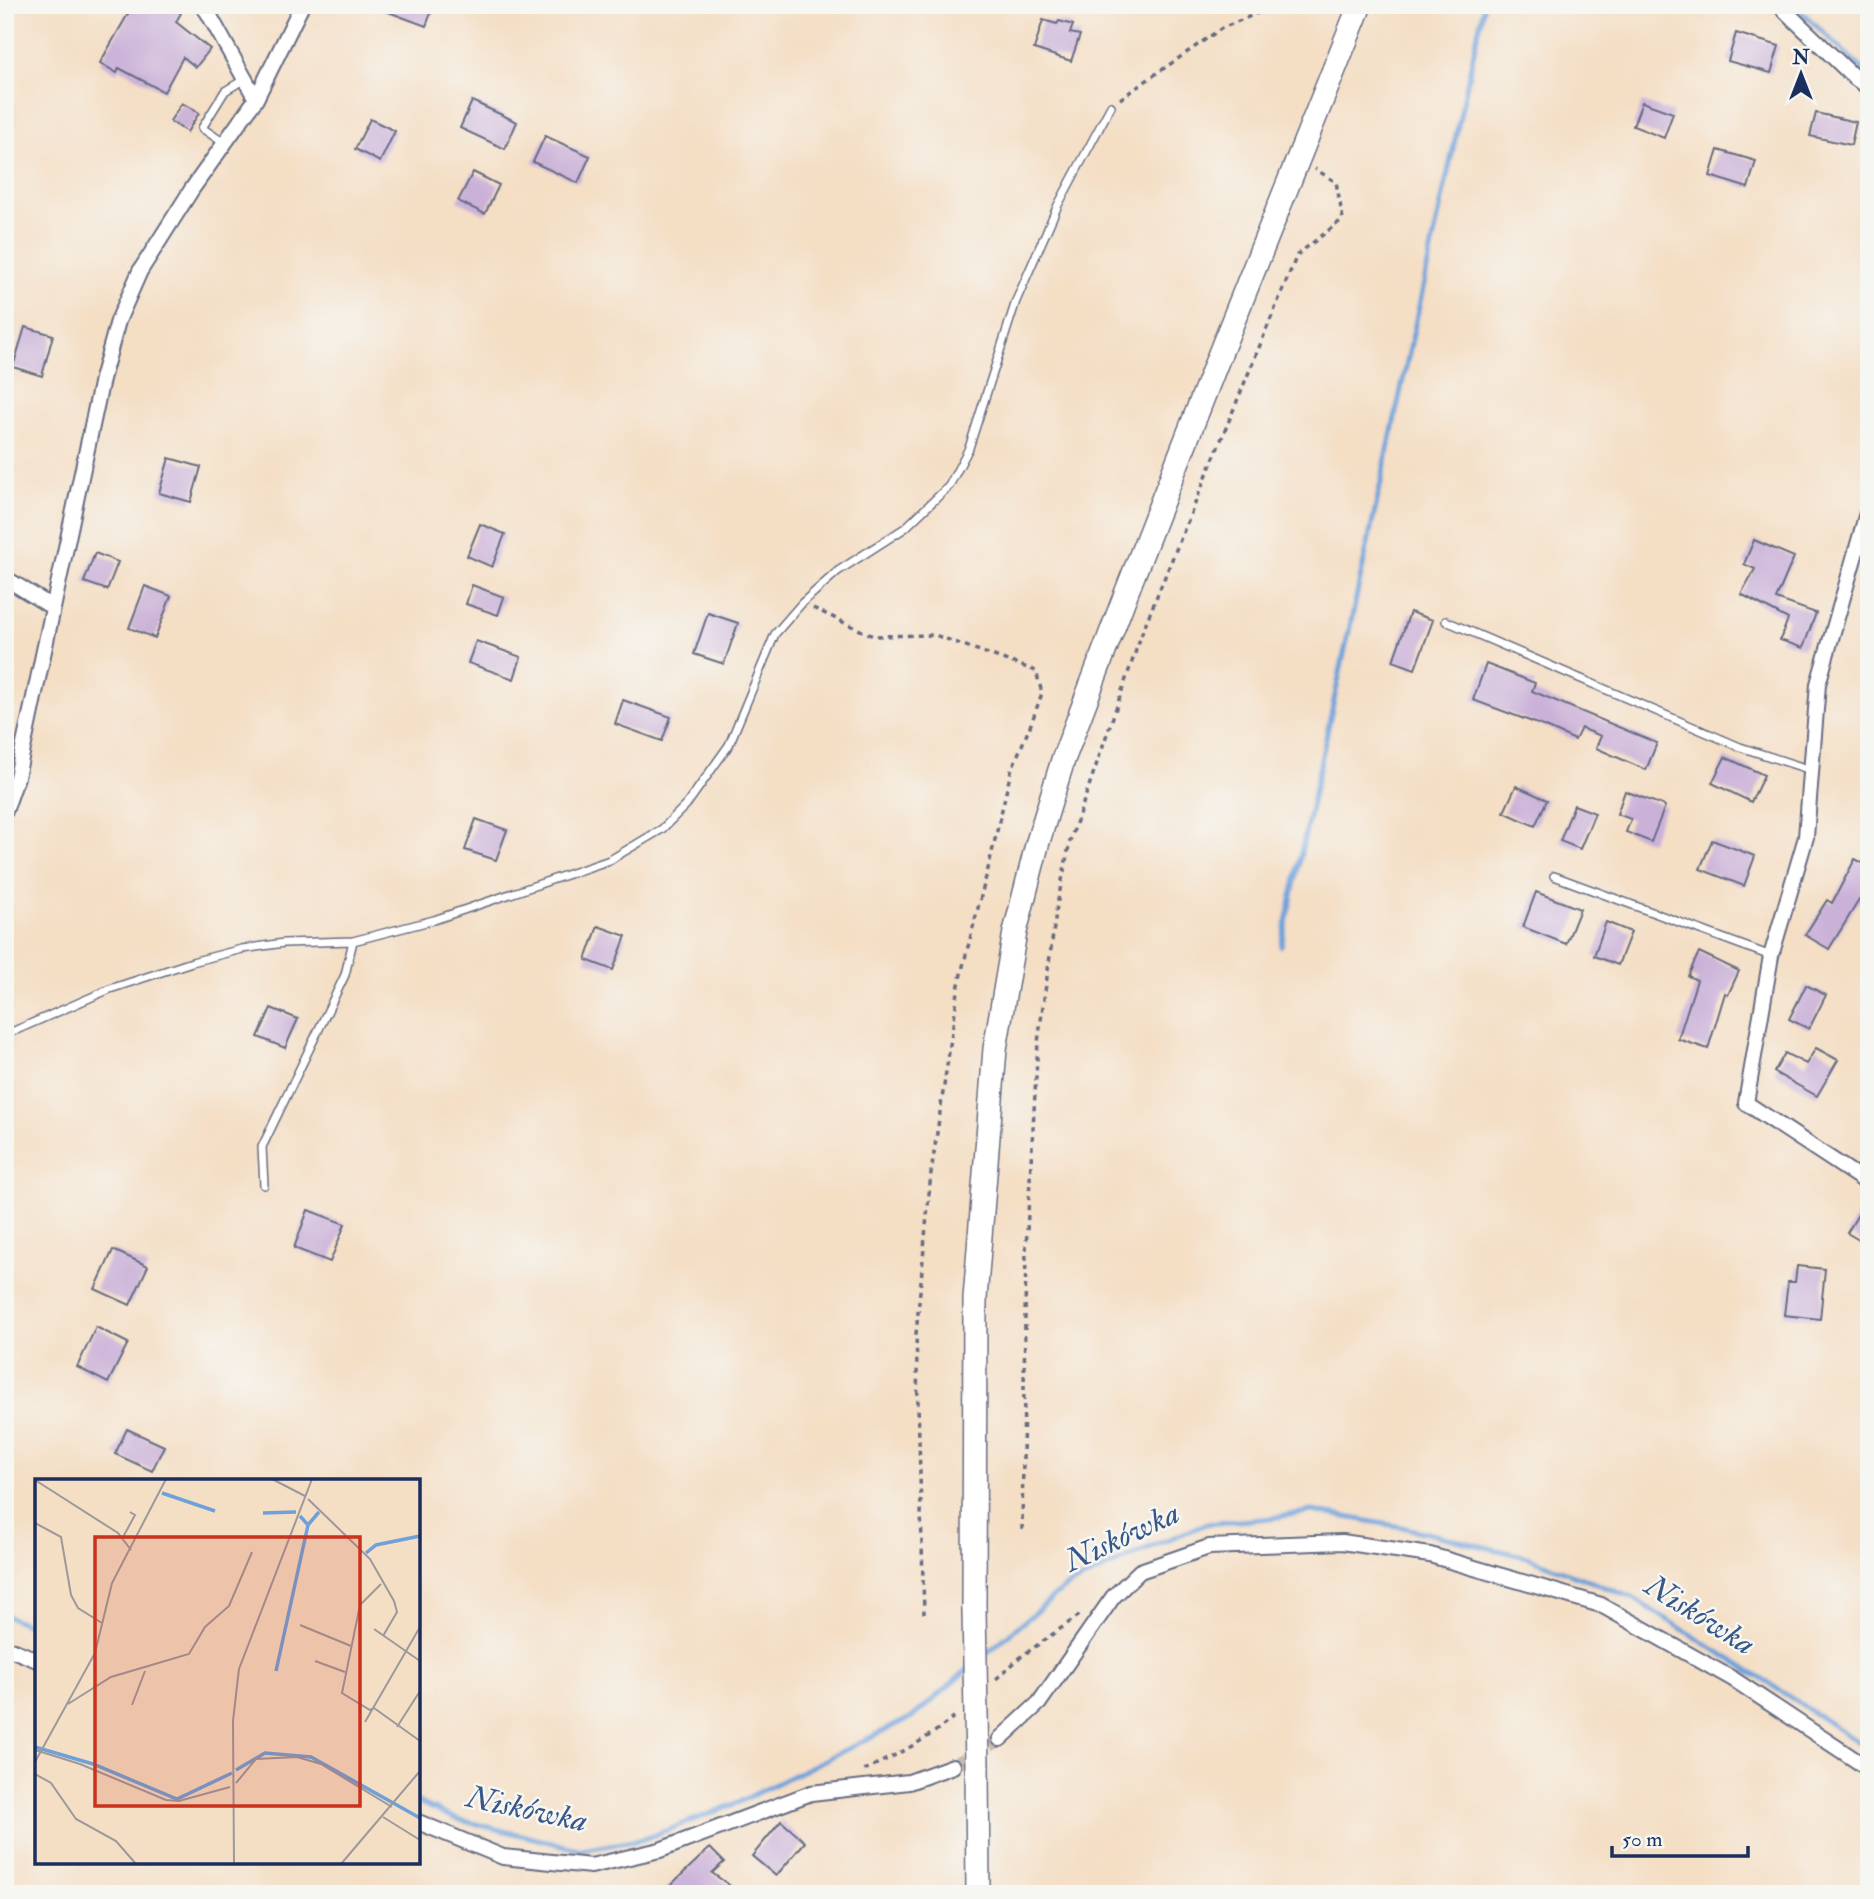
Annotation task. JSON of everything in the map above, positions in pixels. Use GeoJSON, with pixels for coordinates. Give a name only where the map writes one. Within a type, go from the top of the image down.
{"type":"FeatureCollection","features":[{"type":"Feature","properties":{"kind":"main road"},"geometry":{"type":"LineString","coordinates":[[978,1894],[974,1610],[975,1299],[995,1049],[1015,932],[1037,845],[1063,760],[1126,591],[1360,5]]}},
{"type":"Feature","properties":{"kind":"street"},"geometry":{"type":"LineString","coordinates":[[201,5],[207,11],[256,99]]}},
{"type":"Feature","properties":{"kind":"street"},"geometry":{"type":"LineString","coordinates":[[5,811],[17,776],[102,379],[118,321],[140,271],[192,189],[256,99],[302,5]]}},
{"type":"Feature","properties":{"kind":"street"},"geometry":{"type":"LineString","coordinates":[[1779,5],[1869,89]]}},
{"type":"Feature","properties":{"kind":"street"},"geometry":{"type":"LineString","coordinates":[[1869,506],[1818,684],[1806,837],[1771,956],[1746,1103],[1869,1184]]}},
{"type":"Feature","properties":{"kind":"street"},"geometry":{"type":"LineString","coordinates":[[5,578],[52,607]]}},
{"type":"Feature","properties":{"kind":"street"},"geometry":{"type":"LineString","coordinates":[[1000,1738],[1039,1703],[1113,1597],[1140,1571],[1209,1548],[1342,1542],[1430,1555],[1601,1605],[1733,1679],[1869,1769]]}},
{"type":"Feature","properties":{"kind":"street"},"geometry":{"type":"LineString","coordinates":[[5,1647],[35,1659]]}},
{"type":"Feature","properties":{"kind":"street"},"geometry":{"type":"LineString","coordinates":[[420,1823],[503,1857],[592,1866],[660,1850],[811,1793],[909,1782],[953,1766]]}},
{"type":"Feature","properties":{"kind":"lane"},"geometry":{"type":"LineString","coordinates":[[224,144],[202,128],[225,91],[245,79]]}},
{"type":"Feature","properties":{"kind":"lane"},"geometry":{"type":"LineString","coordinates":[[5,1035],[110,989],[204,959],[243,949],[284,943],[353,941],[434,920],[610,860],[662,829],[687,804],[729,745],[775,634],[802,603],[838,571],[905,528],[949,486],[969,448],[1016,301],[1058,205],[1111,106]]}},
{"type":"Feature","properties":{"kind":"lane"},"geometry":{"type":"LineString","coordinates":[[1446,621],[1740,747],[1811,770]]}},
{"type":"Feature","properties":{"kind":"lane"},"geometry":{"type":"LineString","coordinates":[[1554,876],[1771,956]]}},
{"type":"Feature","properties":{"kind":"lane"},"geometry":{"type":"LineString","coordinates":[[264,1185],[262,1147],[345,975],[353,941]]}},
{"type":"Feature","properties":{"kind":"path"},"geometry":{"type":"LineString","coordinates":[[1111,106],[1222,28],[1277,5]]}},
{"type":"Feature","properties":{"kind":"path"},"geometry":{"type":"LineString","coordinates":[[1022,1530],[1026,1248],[1038,1042],[1057,905],[1070,841],[1143,630],[1297,254],[1343,219],[1336,181],[1298,159]]}},
{"type":"Feature","properties":{"kind":"path"},"geometry":{"type":"LineString","coordinates":[[802,603],[873,636],[935,635],[1036,671],[1042,693],[1011,771],[960,978],[931,1173],[916,1334],[924,1614]]}},
{"type":"Feature","properties":{"kind":"building"},"geometry":{"type":"Polygon","coordinates":[[[133,5],[167,5],[181,13],[176,22],[210,49],[196,67],[183,57],[164,92],[119,68],[117,73],[100,63],[133,5]]]}},
{"type":"Feature","properties":{"kind":"building"},"geometry":{"type":"Polygon","coordinates":[[[375,5],[434,5],[426,26],[375,5]]]}},
{"type":"Feature","properties":{"kind":"building"},"geometry":{"type":"Polygon","coordinates":[[[1043,20],[1073,25],[1070,33],[1080,35],[1071,61],[1034,49],[1043,20]]]}},
{"type":"Feature","properties":{"kind":"building"},"geometry":{"type":"Polygon","coordinates":[[[1736,33],[1779,46],[1771,73],[1728,61],[1736,33]]]}},
{"type":"Feature","properties":{"kind":"building"},"geometry":{"type":"Polygon","coordinates":[[[472,101],[517,122],[505,149],[460,128],[472,101]]]}},
{"type":"Feature","properties":{"kind":"building"},"geometry":{"type":"Polygon","coordinates":[[[1642,102],[1673,113],[1664,138],[1633,126],[1642,102]]]}},
{"type":"Feature","properties":{"kind":"building"},"geometry":{"type":"Polygon","coordinates":[[[182,103],[199,113],[187,132],[170,121],[182,103]]]}},
{"type":"Feature","properties":{"kind":"building"},"geometry":{"type":"Polygon","coordinates":[[[1816,113],[1856,122],[1851,145],[1810,136],[1816,113]]]}},
{"type":"Feature","properties":{"kind":"building"},"geometry":{"type":"Polygon","coordinates":[[[370,119],[395,131],[380,162],[355,149],[370,119]]]}},
{"type":"Feature","properties":{"kind":"building"},"geometry":{"type":"Polygon","coordinates":[[[545,136],[590,156],[578,183],[533,162],[545,136]]]}},
{"type":"Feature","properties":{"kind":"building"},"geometry":{"type":"Polygon","coordinates":[[[1718,150],[1756,161],[1748,188],[1710,176],[1718,150]]]}},
{"type":"Feature","properties":{"kind":"building"},"geometry":{"type":"Polygon","coordinates":[[[473,172],[499,185],[485,214],[458,201],[473,172]]]}},
{"type":"Feature","properties":{"kind":"building"},"geometry":{"type":"Polygon","coordinates":[[[25,327],[53,335],[42,376],[13,367],[25,327]]]}},
{"type":"Feature","properties":{"kind":"building"},"geometry":{"type":"Polygon","coordinates":[[[169,458],[201,467],[191,502],[159,493],[169,458]]]}},
{"type":"Feature","properties":{"kind":"building"},"geometry":{"type":"Polygon","coordinates":[[[480,524],[505,534],[492,567],[467,556],[480,524]]]}},
{"type":"Feature","properties":{"kind":"building"},"geometry":{"type":"Polygon","coordinates":[[[1754,540],[1794,557],[1776,599],[1816,613],[1803,648],[1780,640],[1788,619],[1741,594],[1755,569],[1744,564],[1754,540]]]}},
{"type":"Feature","properties":{"kind":"building"},"geometry":{"type":"Polygon","coordinates":[[[95,553],[118,562],[107,590],[84,582],[95,553]]]}},
{"type":"Feature","properties":{"kind":"building"},"geometry":{"type":"Polygon","coordinates":[[[472,585],[504,597],[498,615],[466,604],[472,585]]]}},
{"type":"Feature","properties":{"kind":"building"},"geometry":{"type":"Polygon","coordinates":[[[145,586],[171,596],[155,638],[129,628],[145,586]]]}},
{"type":"Feature","properties":{"kind":"building"},"geometry":{"type":"Polygon","coordinates":[[[1410,612],[1433,620],[1415,669],[1393,661],[1410,612]]]}},
{"type":"Feature","properties":{"kind":"building"},"geometry":{"type":"Polygon","coordinates":[[[708,613],[738,623],[724,664],[694,654],[708,613]]]}},
{"type":"Feature","properties":{"kind":"building"},"geometry":{"type":"Polygon","coordinates":[[[476,641],[521,657],[514,679],[468,663],[476,641]]]}},
{"type":"Feature","properties":{"kind":"building"},"geometry":{"type":"Polygon","coordinates":[[[1486,664],[1535,683],[1532,691],[1657,743],[1646,770],[1596,748],[1601,736],[1581,728],[1575,740],[1473,700],[1486,664]]]}},
{"type":"Feature","properties":{"kind":"building"},"geometry":{"type":"Polygon","coordinates":[[[623,700],[671,717],[662,741],[615,724],[623,700]]]}},
{"type":"Feature","properties":{"kind":"building"},"geometry":{"type":"Polygon","coordinates":[[[1725,757],[1764,775],[1751,802],[1712,783],[1725,757]]]}},
{"type":"Feature","properties":{"kind":"building"},"geometry":{"type":"Polygon","coordinates":[[[1516,786],[1547,800],[1535,826],[1504,812],[1516,786]]]}},
{"type":"Feature","properties":{"kind":"building"},"geometry":{"type":"Polygon","coordinates":[[[1625,791],[1665,806],[1651,842],[1626,832],[1631,819],[1617,814],[1625,791]]]}},
{"type":"Feature","properties":{"kind":"building"},"geometry":{"type":"Polygon","coordinates":[[[1574,805],[1595,813],[1580,849],[1560,841],[1574,805]]]}},
{"type":"Feature","properties":{"kind":"building"},"geometry":{"type":"Polygon","coordinates":[[[476,819],[507,830],[496,860],[465,850],[476,819]]]}},
{"type":"Feature","properties":{"kind":"building"},"geometry":{"type":"Polygon","coordinates":[[[1712,840],[1755,856],[1744,886],[1700,869],[1712,840]]]}},
{"type":"Feature","properties":{"kind":"building"},"geometry":{"type":"Polygon","coordinates":[[[1855,859],[1869,866],[1869,905],[1859,900],[1829,949],[1805,935],[1827,900],[1832,903],[1855,859]]]}},
{"type":"Feature","properties":{"kind":"building"},"geometry":{"type":"Polygon","coordinates":[[[1536,892],[1580,909],[1566,944],[1523,927],[1536,892]]]}},
{"type":"Feature","properties":{"kind":"building"},"geometry":{"type":"Polygon","coordinates":[[[1606,922],[1631,932],[1618,965],[1594,956],[1606,922]]]}},
{"type":"Feature","properties":{"kind":"building"},"geometry":{"type":"Polygon","coordinates":[[[598,926],[626,936],[613,970],[586,960],[598,926]]]}},
{"type":"Feature","properties":{"kind":"building"},"geometry":{"type":"Polygon","coordinates":[[[1699,952],[1739,971],[1728,995],[1725,993],[1708,1049],[1678,1039],[1697,980],[1688,976],[1699,952]]]}},
{"type":"Feature","properties":{"kind":"building"},"geometry":{"type":"Polygon","coordinates":[[[1806,985],[1826,995],[1809,1029],[1789,1019],[1806,985]]]}},
{"type":"Feature","properties":{"kind":"building"},"geometry":{"type":"Polygon","coordinates":[[[271,1008],[298,1019],[285,1048],[258,1037],[271,1008]]]}},
{"type":"Feature","properties":{"kind":"building"},"geometry":{"type":"Polygon","coordinates":[[[1816,1048],[1838,1060],[1817,1096],[1774,1072],[1785,1053],[1806,1064],[1816,1048]]]}},
{"type":"Feature","properties":{"kind":"building"},"geometry":{"type":"Polygon","coordinates":[[[1869,1196],[1869,1246],[1847,1233],[1869,1196]]]}},
{"type":"Feature","properties":{"kind":"building"},"geometry":{"type":"Polygon","coordinates":[[[308,1210],[345,1224],[330,1262],[294,1248],[308,1210]]]}},
{"type":"Feature","properties":{"kind":"building"},"geometry":{"type":"Polygon","coordinates":[[[113,1250],[148,1266],[130,1305],[95,1289],[113,1250]]]}},
{"type":"Feature","properties":{"kind":"building"},"geometry":{"type":"Polygon","coordinates":[[[1797,1266],[1825,1269],[1820,1319],[1784,1315],[1788,1282],[1795,1282],[1797,1266]]]}},
{"type":"Feature","properties":{"kind":"building"},"geometry":{"type":"Polygon","coordinates":[[[96,1327],[128,1343],[108,1383],[77,1367],[96,1327]]]}},
{"type":"Feature","properties":{"kind":"building"},"geometry":{"type":"Polygon","coordinates":[[[127,1429],[164,1446],[152,1471],[115,1454],[127,1429]]]}},
{"type":"Feature","properties":{"kind":"building"},"geometry":{"type":"Polygon","coordinates":[[[781,1821],[805,1842],[776,1876],[752,1856],[781,1821]]]}},
{"type":"Feature","properties":{"kind":"building"},"geometry":{"type":"Polygon","coordinates":[[[710,1848],[724,1862],[712,1873],[742,1894],[661,1894],[710,1848]]]}},
{"type":"Feature","properties":{"kind":"waterway"},"geometry":{"type":"LineString","coordinates":[[1281,946],[1484,5]]}},
{"type":"Feature","properties":{"kind":"waterway"},"geometry":{"type":"LineString","coordinates":[[1794,5],[1869,75]]}},
{"type":"Feature","properties":{"kind":"waterway","name":"Niskówka"},"geometry":{"type":"LineString","coordinates":[[983,1656],[1064,1588],[1157,1544],[1206,1524],[1312,1511],[1402,1527],[1527,1557],[1631,1597],[1869,1749]]}},
{"type":"Feature","properties":{"kind":"waterway","name":"Niskówka"},"geometry":{"type":"LineString","coordinates":[[5,1615],[35,1628]]}},
{"type":"Feature","properties":{"kind":"waterway","name":"Niskówka"},"geometry":{"type":"LineString","coordinates":[[420,1803],[456,1819],[582,1850],[644,1839],[737,1803],[914,1716],[968,1669]]}},
{"type":"Feature","properties":{"kind":"tunnel"},"geometry":{"type":"LineString","coordinates":[[953,1766],[1000,1739]]}}]}
